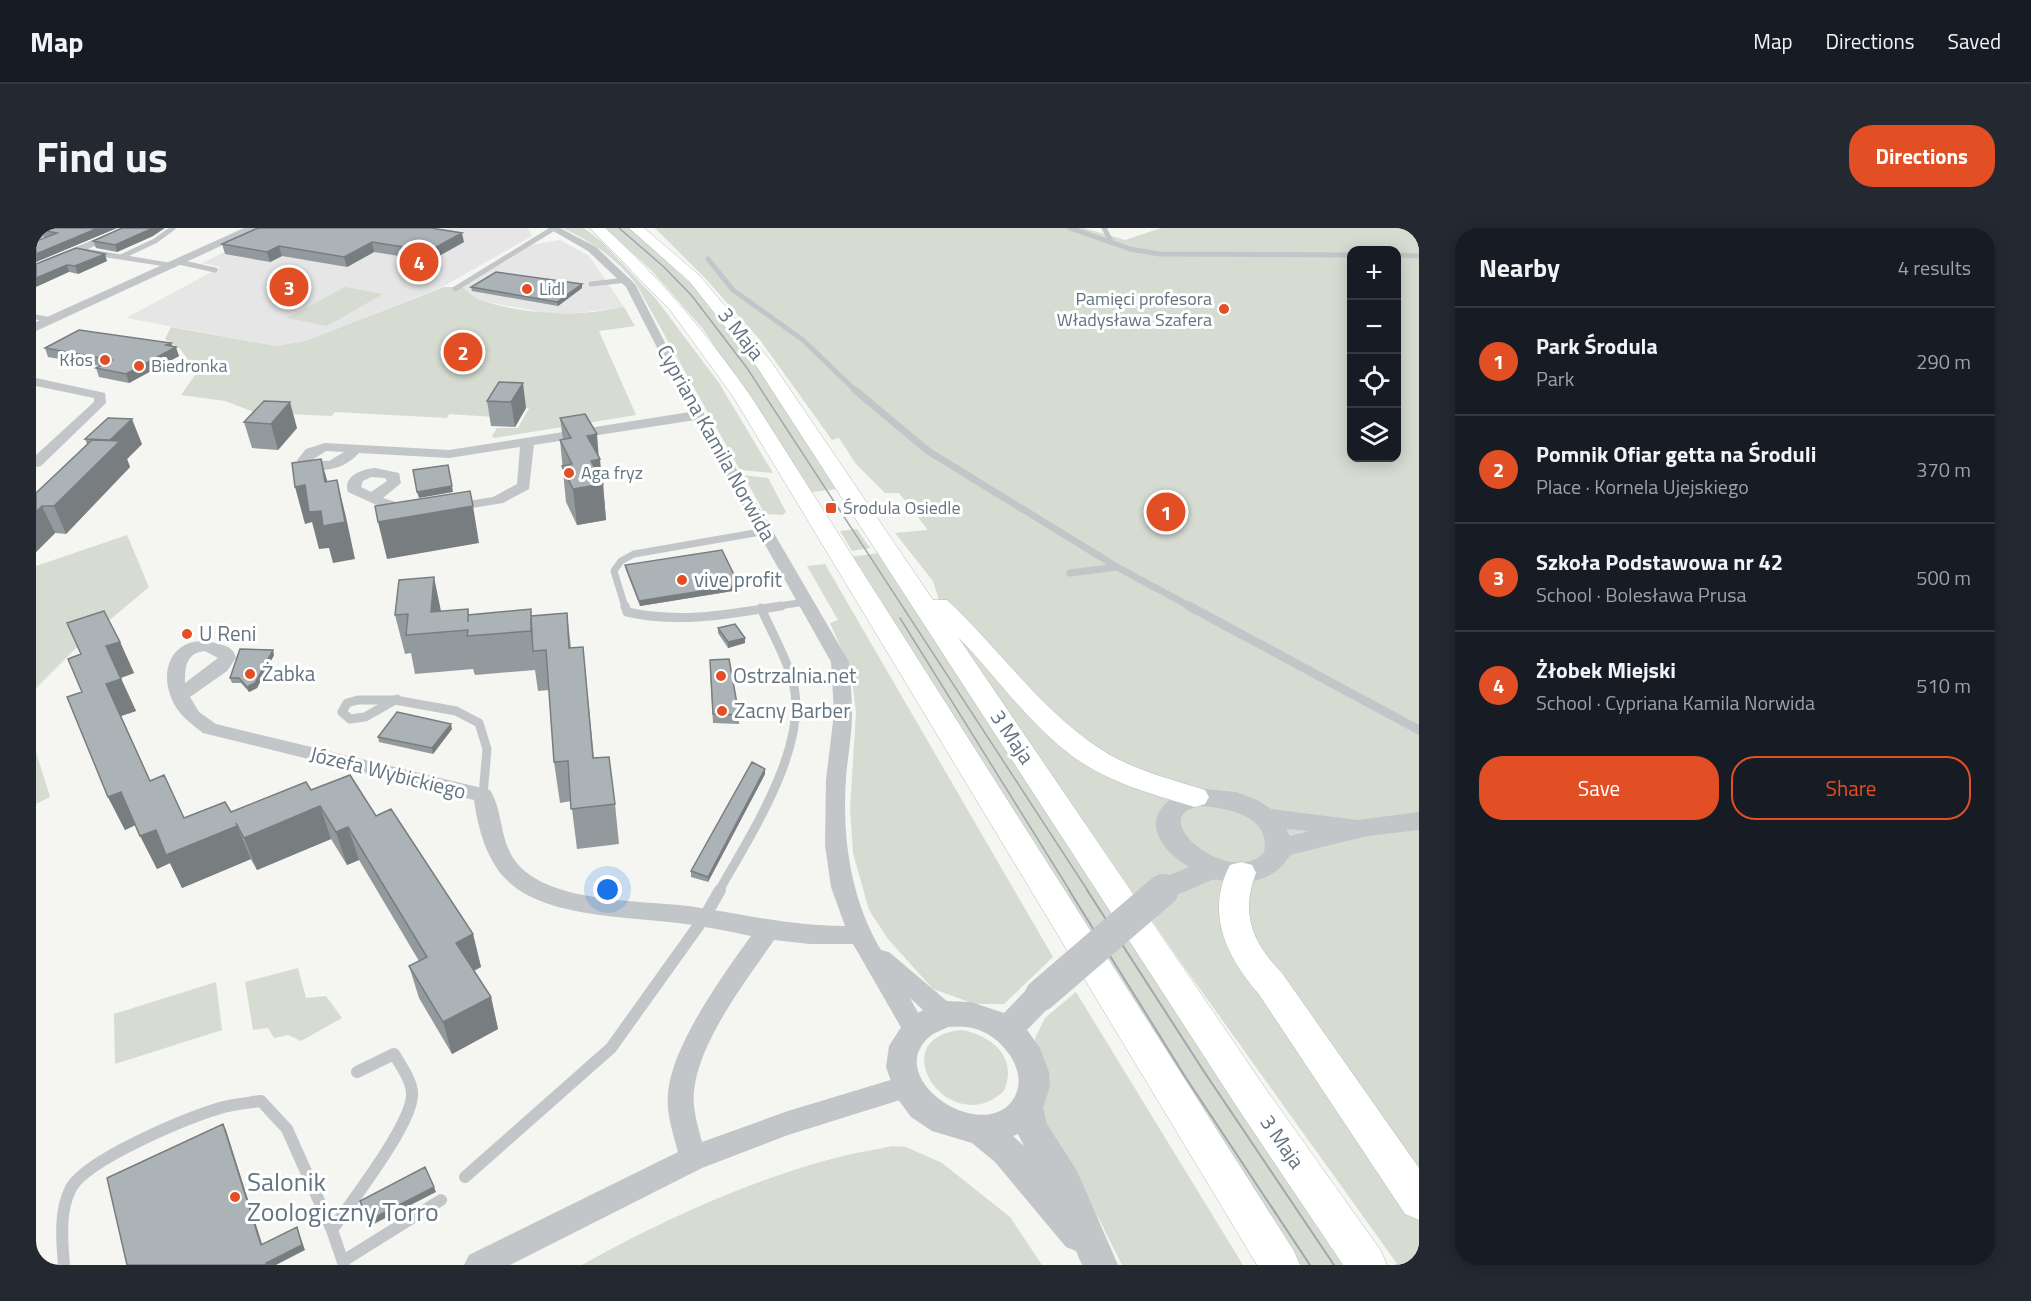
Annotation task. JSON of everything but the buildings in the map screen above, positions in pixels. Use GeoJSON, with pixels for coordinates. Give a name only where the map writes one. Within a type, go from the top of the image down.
{"type":"FeatureCollection","features":[{"type":"Feature","properties":{"kind":"main road","name":"3 Maja"},"geometry":{"type":"LineString","coordinates":[[636,228],[694,278],[743,336],[798,414],[1250,1096],[1367,1265]]}},
{"type":"Feature","properties":{"kind":"main road","name":"3 Maja"},"geometry":{"type":"LineString","coordinates":[[598,230],[653,280],[686,317],[743,398],[1280,1265]]}},
{"type":"Feature","properties":{"kind":"main road"},"geometry":{"type":"LineString","coordinates":[[904,574],[946,611],[1046,717],[1082,749],[1126,774],[1195,797]]}},
{"type":"Feature","properties":{"kind":"main road"},"geometry":{"type":"LineString","coordinates":[[1227,871],[1237,882],[1235,924],[1246,954],[1270,983],[1419,1201]]}},
{"type":"Feature","properties":{"kind":"street"},"geometry":{"type":"LineString","coordinates":[[36,267],[131,228]]}},
{"type":"Feature","properties":{"kind":"street"},"geometry":{"type":"LineString","coordinates":[[36,327],[254,228]]}},
{"type":"Feature","properties":{"kind":"street","name":"Cypriana Kamila Norwida"},"geometry":{"type":"LineString","coordinates":[[554,228],[592,249],[627,280],[699,415],[840,663],[843,713],[836,780],[836,845],[842,887],[860,935],[915,1029]]}},
{"type":"Feature","properties":{"kind":"street"},"geometry":{"type":"LineString","coordinates":[[77,250],[175,264]]}},
{"type":"Feature","properties":{"kind":"street"},"geometry":{"type":"LineString","coordinates":[[36,382],[100,396],[100,403],[36,463]]}},
{"type":"Feature","properties":{"kind":"street"},"geometry":{"type":"LineString","coordinates":[[374,498],[390,488],[395,480],[383,473],[363,475],[333,465],[309,465],[304,460],[318,448],[449,454],[699,415]]}},
{"type":"Feature","properties":{"kind":"street"},"geometry":{"type":"LineString","coordinates":[[363,475],[357,480],[353,489],[402,511],[417,513],[503,499],[524,486],[527,442]]}},
{"type":"Feature","properties":{"kind":"street"},"geometry":{"type":"LineString","coordinates":[[333,465],[350,456],[355,449]]}},
{"type":"Feature","properties":{"kind":"street","name":"Józefa Wybickiego"},"geometry":{"type":"LineString","coordinates":[[180,695],[194,721],[210,729],[483,795],[488,824],[500,855],[520,880],[538,890],[565,898],[704,918],[768,930]]}},
{"type":"Feature","properties":{"kind":"street"},"geometry":{"type":"LineString","coordinates":[[1008,1030],[1041,995],[1165,888],[1227,871],[1269,866],[1276,858],[1280,848],[1275,828],[1266,818],[1249,806],[1232,800],[1195,797],[1175,806],[1170,814],[1168,825],[1174,840],[1183,852],[1227,871]]}},
{"type":"Feature","properties":{"kind":"street"},"geometry":{"type":"LineString","coordinates":[[1266,818],[1367,827]]}},
{"type":"Feature","properties":{"kind":"street"},"geometry":{"type":"LineString","coordinates":[[1280,848],[1367,827],[1418,821]]}},
{"type":"Feature","properties":{"kind":"street"},"geometry":{"type":"LineString","coordinates":[[1165,888],[1176,857],[1174,840]]}},
{"type":"Feature","properties":{"kind":"street"},"geometry":{"type":"LineString","coordinates":[[693,1158],[684,1124],[681,1088],[694,1053],[731,982],[768,930],[810,935],[860,935]]}},
{"type":"Feature","properties":{"kind":"street","name":"Cypriana Kamila Norwida"},"geometry":{"type":"LineString","coordinates":[[860,935],[884,964],[945,1014]]}},
{"type":"Feature","properties":{"kind":"street"},"geometry":{"type":"LineString","coordinates":[[945,1014],[966,1014],[987,1019],[1008,1030],[1025,1049],[1034,1072],[1034,1089],[1027,1108],[1008,1124],[980,1130],[957,1128],[940,1121],[923,1107],[907,1087],[901,1054],[905,1042],[915,1029],[930,1019],[945,1014]]}},
{"type":"Feature","properties":{"kind":"street"},"geometry":{"type":"LineString","coordinates":[[479,1265],[693,1158],[788,1124],[907,1087]]}},
{"type":"Feature","properties":{"kind":"street"},"geometry":{"type":"LineString","coordinates":[[1027,1108],[1032,1129],[1065,1183],[1095,1257]]}},
{"type":"Feature","properties":{"kind":"street"},"geometry":{"type":"LineString","coordinates":[[980,1130],[1006,1151],[1095,1257]]}},
{"type":"Feature","properties":{"kind":"lane"},"geometry":{"type":"LineString","coordinates":[[123,256],[155,241],[173,228]]}},
{"type":"Feature","properties":{"kind":"lane"},"geometry":{"type":"LineString","coordinates":[[454,289],[554,228]]}},
{"type":"Feature","properties":{"kind":"lane"},"geometry":{"type":"LineString","coordinates":[[1070,228],[1112,243],[1159,254],[1347,255]]}},
{"type":"Feature","properties":{"kind":"lane"},"geometry":{"type":"LineString","coordinates":[[1104,228],[1112,243]]}},
{"type":"Feature","properties":{"kind":"lane"},"geometry":{"type":"LineString","coordinates":[[1401,255],[1419,256]]}},
{"type":"Feature","properties":{"kind":"lane"},"geometry":{"type":"LineString","coordinates":[[708,259],[733,290],[803,340],[896,427],[979,484],[1117,567],[1419,730]]}},
{"type":"Feature","properties":{"kind":"lane"},"geometry":{"type":"LineString","coordinates":[[175,264],[215,270]]}},
{"type":"Feature","properties":{"kind":"lane"},"geometry":{"type":"LineString","coordinates":[[591,284],[627,280]]}},
{"type":"Feature","properties":{"kind":"lane"},"geometry":{"type":"LineString","coordinates":[[36,317],[51,320]]}},
{"type":"Feature","properties":{"kind":"lane"},"geometry":{"type":"LineString","coordinates":[[766,531],[634,554],[621,561],[614,572],[627,612],[647,619],[671,619],[805,602]]}},
{"type":"Feature","properties":{"kind":"lane"},"geometry":{"type":"LineString","coordinates":[[1070,573],[1117,567]]}},
{"type":"Feature","properties":{"kind":"lane"},"geometry":{"type":"LineString","coordinates":[[465,1178],[611,1048],[704,918],[752,832],[789,757],[795,715],[793,681],[760,608]]}},
{"type":"Feature","properties":{"kind":"lane"},"geometry":{"type":"LineString","coordinates":[[397,699],[365,717],[350,719],[342,712],[343,708],[353,700],[397,699],[466,713],[479,722],[487,746],[483,795]]}},
{"type":"Feature","properties":{"kind":"lane"},"geometry":{"type":"LineString","coordinates":[[332,1230],[401,1129],[412,1097],[406,1075],[394,1054],[357,1072]]}},
{"type":"Feature","properties":{"kind":"lane"},"geometry":{"type":"LineString","coordinates":[[64,1265],[62,1244],[64,1206],[79,1177],[106,1159],[220,1108],[261,1101],[286,1129],[332,1230],[344,1263],[441,1200]]}},
{"type":"Feature","properties":{"kind":"shaded area"},"geometry":{"type":"Polygon","coordinates":[[[274,228],[528,228],[532,236],[442,287],[305,341],[276,346],[126,318],[221,267],[202,263],[274,228]]]}},
{"type":"Feature","properties":{"kind":"shaded area"},"geometry":{"type":"Polygon","coordinates":[[[562,228],[584,228],[602,242],[656,299],[719,383],[773,473],[740,470],[636,284],[602,251],[562,228]]]}},
{"type":"Feature","properties":{"kind":"shaded area"},"geometry":{"type":"Polygon","coordinates":[[[604,228],[629,228],[697,289],[745,348],[838,489],[811,492],[703,329],[650,269],[604,228]]]}},
{"type":"Feature","properties":{"kind":"shaded area"},"geometry":{"type":"Polygon","coordinates":[[[655,228],[1083,228],[1125,240],[1161,228],[1419,228],[1419,1265],[1398,1265],[1182,964],[945,620],[933,581],[895,533],[928,530],[899,493],[885,493],[856,464],[839,438],[832,440],[760,340],[705,278],[655,228]]]}},
{"type":"Feature","properties":{"kind":"shaded area"},"geometry":{"type":"Polygon","coordinates":[[[560,240],[589,256],[624,307],[578,313],[547,313],[487,302],[467,293],[463,287],[531,245],[560,240]]]}},
{"type":"Feature","properties":{"kind":"shaded area"},"geometry":{"type":"Polygon","coordinates":[[[345,287],[383,294],[327,326],[287,318],[345,287]]]}},
{"type":"Feature","properties":{"kind":"shaded area"},"geometry":{"type":"Polygon","coordinates":[[[444,287],[463,287],[471,295],[483,301],[534,311],[584,313],[624,307],[635,326],[599,331],[636,415],[494,438],[492,436],[497,428],[518,428],[529,408],[502,406],[494,417],[449,414],[447,418],[335,412],[332,416],[289,414],[281,422],[225,401],[181,395],[197,372],[181,350],[165,339],[171,327],[276,346],[305,341],[444,287]]]}},
{"type":"Feature","properties":{"kind":"shaded area"},"geometry":{"type":"Polygon","coordinates":[[[743,475],[768,478],[786,512],[782,515],[765,514],[743,475]]]}},
{"type":"Feature","properties":{"kind":"shaded area"},"geometry":{"type":"Polygon","coordinates":[[[857,529],[870,548],[852,551],[840,531],[857,529]]]}},
{"type":"Feature","properties":{"kind":"shaded area"},"geometry":{"type":"Polygon","coordinates":[[[127,535],[149,587],[74,650],[36,688],[36,566],[127,535]]]}},
{"type":"Feature","properties":{"kind":"shaded area"},"geometry":{"type":"Polygon","coordinates":[[[880,553],[1349,1265],[1292,1265],[849,557],[880,553]]]}},
{"type":"Feature","properties":{"kind":"shaded area"},"geometry":{"type":"Polygon","coordinates":[[[825,564],[1053,957],[1004,1004],[975,1004],[933,989],[888,939],[869,910],[853,853],[850,809],[856,713],[851,670],[830,623],[838,620],[807,566],[825,564]]]}},
{"type":"Feature","properties":{"kind":"shaded area"},"geometry":{"type":"Polygon","coordinates":[[[36,752],[50,797],[36,804],[36,752]]]}},
{"type":"Feature","properties":{"kind":"shaded area"},"geometry":{"type":"Polygon","coordinates":[[[298,968],[306,998],[326,996],[342,1018],[301,1041],[288,1035],[274,1038],[268,1028],[253,1030],[245,982],[298,968]]]}},
{"type":"Feature","properties":{"kind":"shaded area"},"geometry":{"type":"Polygon","coordinates":[[[216,982],[222,1030],[115,1064],[114,1014],[216,982]]]}},
{"type":"Feature","properties":{"kind":"shaded area"},"geometry":{"type":"Polygon","coordinates":[[[1076,992],[1243,1265],[1122,1265],[1099,1219],[1041,1125],[1035,1038],[1045,1018],[1076,992]]]}},
{"type":"Feature","properties":{"kind":"shaded area"},"geometry":{"type":"Polygon","coordinates":[[[962,1030],[984,1037],[993,1043],[1000,1050],[1008,1068],[1004,1091],[983,1103],[963,1104],[945,1096],[932,1082],[925,1066],[926,1050],[938,1037],[962,1030]]]}},
{"type":"Feature","properties":{"kind":"shaded area"},"geometry":{"type":"Polygon","coordinates":[[[892,1146],[906,1147],[942,1163],[1010,1217],[1042,1265],[582,1265],[644,1232],[742,1189],[809,1165],[892,1146]]]}},
{"type":"Feature","properties":{"kind":"tram line"},"geometry":{"type":"LineString","coordinates":[[619,228],[664,267],[692,296],[747,368],[1088,891]]}},
{"type":"Feature","properties":{"kind":"tram line"},"geometry":{"type":"LineString","coordinates":[[900,618],[1070,891]]}},
{"type":"Feature","properties":{"kind":"tram line"},"geometry":{"type":"LineString","coordinates":[[1069,890],[1186,1078],[1310,1265]]}},
{"type":"Feature","properties":{"kind":"tram line"},"geometry":{"type":"LineString","coordinates":[[1087,890],[1203,1070],[1334,1265]]}},
{"type":"Feature","properties":{"kind":"place","name":"Żłobek Miejski"},"geometry":{"type":"Point","coordinates":[419,262]}},
{"type":"Feature","properties":{"kind":"place","name":"Szkoła Podstawowa nr 42"},"geometry":{"type":"Point","coordinates":[289,287]}},
{"type":"Feature","properties":{"kind":"place","name":"Lidl"},"geometry":{"type":"Point","coordinates":[527,289]}},
{"type":"Feature","properties":{"kind":"place","name":"Pamięci profesora Władysława Szafera"},"geometry":{"type":"Point","coordinates":[1224,309]}},
{"type":"Feature","properties":{"kind":"place","name":"Pomnik Ofiar getta na Środuli"},"geometry":{"type":"Point","coordinates":[463,352]}},
{"type":"Feature","properties":{"kind":"place","name":"Kłos"},"geometry":{"type":"Point","coordinates":[105,360]}},
{"type":"Feature","properties":{"kind":"place","name":"Biedronka"},"geometry":{"type":"Point","coordinates":[139,366]}},
{"type":"Feature","properties":{"kind":"place","name":"Aga fryz"},"geometry":{"type":"Point","coordinates":[569,473]}},
{"type":"Feature","properties":{"kind":"place","name":"Środula Osiedle"},"geometry":{"type":"Point","coordinates":[831,508]}},
{"type":"Feature","properties":{"kind":"place","name":"Park Środula"},"geometry":{"type":"Point","coordinates":[1166,512]}},
{"type":"Feature","properties":{"kind":"place","name":"vive profit"},"geometry":{"type":"Point","coordinates":[682,580]}},
{"type":"Feature","properties":{"kind":"place","name":"U Reni"},"geometry":{"type":"Point","coordinates":[187,634]}},
{"type":"Feature","properties":{"kind":"place","name":"Żabka"},"geometry":{"type":"Point","coordinates":[250,674]}},
{"type":"Feature","properties":{"kind":"place","name":"Ostrzalnia.net"},"geometry":{"type":"Point","coordinates":[721,676]}},
{"type":"Feature","properties":{"kind":"place","name":"Zacny Barber"},"geometry":{"type":"Point","coordinates":[722,711]}},
{"type":"Feature","properties":{"kind":"place","name":"Salonik Zoologiczny Torro"},"geometry":{"type":"Point","coordinates":[235,1197]}}]}
